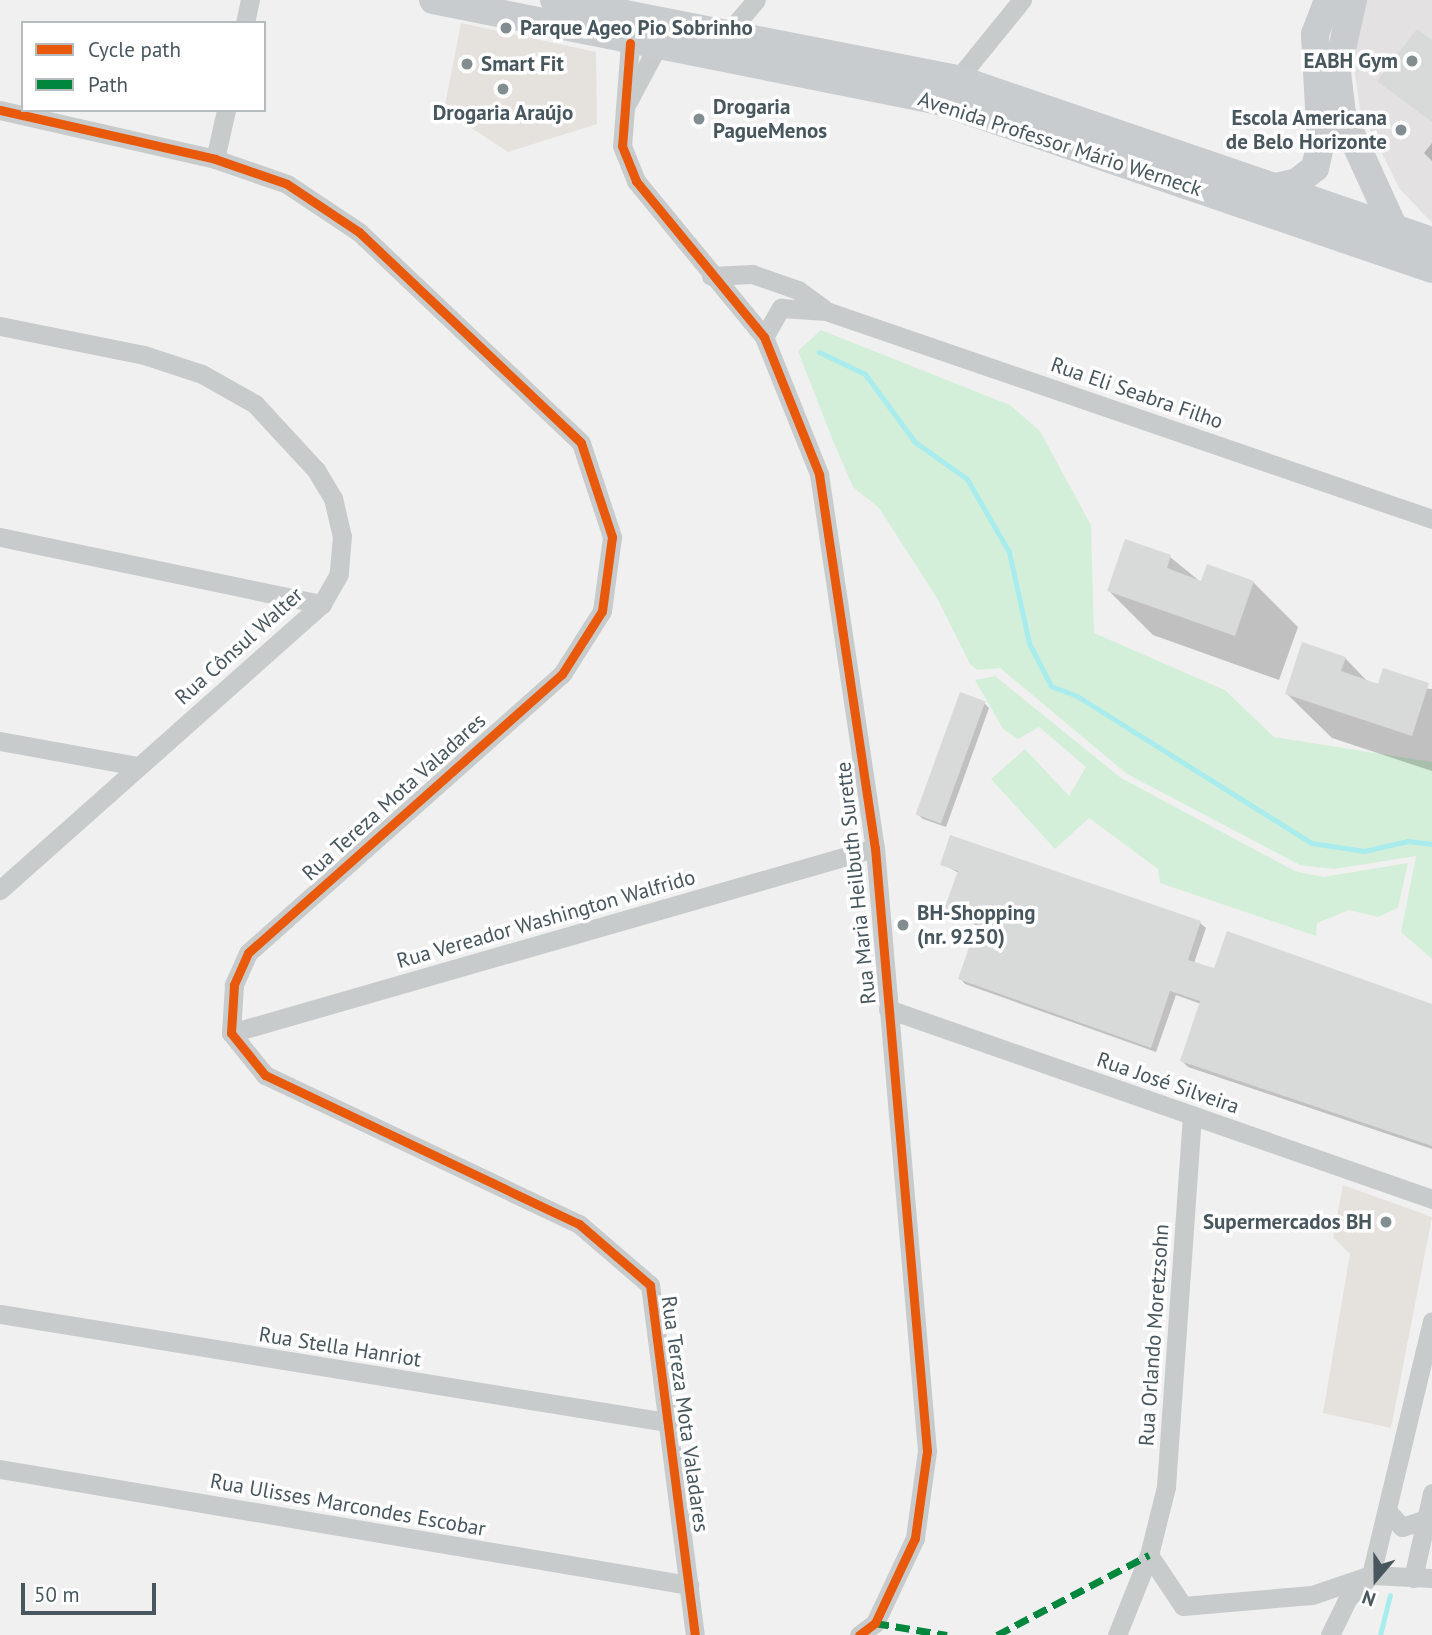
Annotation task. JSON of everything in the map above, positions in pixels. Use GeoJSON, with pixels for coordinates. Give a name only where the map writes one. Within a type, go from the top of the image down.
{"type":"FeatureCollection","features":[{"type":"Feature","properties":{"kind":"main road","name":"Avenida Professor Mário Werneck"},"geometry":{"type":"LineString","coordinates":[[433,0],[659,50],[939,101],[1432,270]]}},
{"type":"Feature","properties":{"kind":"main road","name":"Avenida Professor Mário Werneck"},"geometry":{"type":"LineString","coordinates":[[554,0],[958,79],[1432,241]]}},
{"type":"Feature","properties":{"kind":"main road"},"geometry":{"type":"LineString","coordinates":[[1276,187],[1297,182],[1315,168],[1321,143],[1315,34],[1328,0]]}},
{"type":"Feature","properties":{"kind":"main road"},"geometry":{"type":"LineString","coordinates":[[1353,0],[1337,71],[1342,114],[1394,229],[1367,248]]}},
{"type":"Feature","properties":{"kind":"street"},"geometry":{"type":"LineString","coordinates":[[245,21],[250,0]]}},
{"type":"Feature","properties":{"kind":"street"},"geometry":{"type":"LineString","coordinates":[[728,33],[756,0]]}},
{"type":"Feature","properties":{"kind":"street"},"geometry":{"type":"LineString","coordinates":[[939,101],[1022,0]]}},
{"type":"Feature","properties":{"kind":"street"},"geometry":{"type":"LineString","coordinates":[[623,108],[659,50],[667,22]]}},
{"type":"Feature","properties":{"kind":"street","name":"Rua Maria Heilbuth Surette"},"geometry":{"type":"LineString","coordinates":[[630,43],[622,146],[636,181],[710,276],[764,337],[819,474],[875,848],[927,1451],[915,1538],[873,1629],[859,1635]]}},
{"type":"Feature","properties":{"kind":"street","name":"Rua Tereza Mota Valadares"},"geometry":{"type":"LineString","coordinates":[[0,110],[215,159],[287,184],[379,251],[581,443],[612,537],[602,611],[562,674],[248,953],[234,985],[230,1033],[265,1075],[579,1224],[623,1259],[650,1285],[672,1423],[695,1635]]}},
{"type":"Feature","properties":{"kind":"street"},"geometry":{"type":"LineString","coordinates":[[215,159],[226,112]]}},
{"type":"Feature","properties":{"kind":"street","name":"Rua Eli Seabra Filho"},"geometry":{"type":"LineString","coordinates":[[710,276],[752,274],[798,290],[826,311]]}},
{"type":"Feature","properties":{"kind":"street","name":"Rua Eli Seabra Filho"},"geometry":{"type":"LineString","coordinates":[[764,337],[781,308],[826,311],[1432,519]]}},
{"type":"Feature","properties":{"kind":"street","name":"Rua Cônsul Walter"},"geometry":{"type":"LineString","coordinates":[[0,326],[144,355],[202,374],[255,404],[296,446],[333,498],[342,536],[340,574],[322,604],[0,890]]}},
{"type":"Feature","properties":{"kind":"street"},"geometry":{"type":"LineString","coordinates":[[0,537],[322,604]]}},
{"type":"Feature","properties":{"kind":"street"},"geometry":{"type":"LineString","coordinates":[[0,741],[138,766]]}},
{"type":"Feature","properties":{"kind":"street","name":"Rua Vereador Washington Walfrido"},"geometry":{"type":"LineString","coordinates":[[230,1033],[875,848]]}},
{"type":"Feature","properties":{"kind":"street","name":"Rua José Silveira"},"geometry":{"type":"LineString","coordinates":[[888,1009],[1432,1199]]}},
{"type":"Feature","properties":{"kind":"street","name":"Rua Orlando Moretzsohn"},"geometry":{"type":"LineString","coordinates":[[1117,1635],[1149,1555],[1166,1487],[1192,1115]]}},
{"type":"Feature","properties":{"kind":"street","name":"Rua Stella Hanriot"},"geometry":{"type":"LineString","coordinates":[[0,1314],[672,1423]]}},
{"type":"Feature","properties":{"kind":"street"},"geometry":{"type":"LineString","coordinates":[[1330,1635],[1348,1598],[1371,1576],[1432,1321]]}},
{"type":"Feature","properties":{"kind":"street","name":"Rua Ulisses Marcondes Escobar"},"geometry":{"type":"LineString","coordinates":[[1,1471],[689,1585]]}},
{"type":"Feature","properties":{"kind":"street"},"geometry":{"type":"LineString","coordinates":[[1149,1555],[1183,1606],[1312,1595],[1371,1576],[1423,1578],[1424,1520],[1432,1493]]}},
{"type":"Feature","properties":{"kind":"street"},"geometry":{"type":"LineString","coordinates":[[1387,1511],[1402,1527],[1424,1520]]}},
{"type":"Feature","properties":{"kind":"shaded area","name":"Escola Americana de Belo Horizonte"},"geometry":{"type":"Polygon","coordinates":[[[1365,0],[1432,0],[1432,223],[1399,188],[1360,109],[1353,61],[1365,0]]]}},
{"type":"Feature","properties":{"kind":"shaded area"},"geometry":{"type":"Polygon","coordinates":[[[461,23],[596,52],[597,124],[508,152],[444,110],[461,23]]]}},
{"type":"Feature","properties":{"kind":"shaded area"},"geometry":{"type":"Polygon","coordinates":[[[1343,1185],[1432,1217],[1391,1428],[1323,1413],[1350,1254],[1333,1237],[1343,1185]]]}},
{"type":"Feature","properties":{"kind":"green space"},"geometry":{"type":"Polygon","coordinates":[[[821,330],[1010,405],[1040,431],[1091,525],[1094,633],[1225,690],[1274,737],[1432,762],[1432,959],[1401,932],[1416,856],[1334,869],[1300,865],[1127,774],[1000,668],[977,670],[970,664],[937,598],[879,508],[853,487],[798,351],[821,330]]]}},
{"type":"Feature","properties":{"kind":"green space"},"geometry":{"type":"Polygon","coordinates":[[[995,676],[1121,778],[1295,871],[1323,877],[1408,863],[1398,908],[1378,917],[1349,910],[1317,923],[1316,936],[1160,883],[1158,869],[1089,818],[1055,849],[991,779],[1025,749],[1069,796],[1086,767],[1039,727],[1018,739],[1003,729],[975,680],[995,676]]]}},
{"type":"Feature","properties":{"kind":"building","name":"EABH Gym"},"geometry":{"type":"Polygon","coordinates":[[[1417,29],[1432,40],[1432,122],[1377,81],[1417,29]]]}},
{"type":"Feature","properties":{"kind":"building"},"geometry":{"type":"Polygon","coordinates":[[[1125,539],[1171,555],[1167,568],[1201,581],[1207,564],[1254,581],[1235,636],[1107,591],[1125,539]]]}},
{"type":"Feature","properties":{"kind":"building"},"geometry":{"type":"Polygon","coordinates":[[[1302,642],[1346,657],[1341,671],[1378,684],[1383,668],[1429,683],[1412,736],[1285,694],[1302,642]]]}},
{"type":"Feature","properties":{"kind":"building"},"geometry":{"type":"Polygon","coordinates":[[[960,692],[985,701],[941,823],[916,814],[960,692]]]}},
{"type":"Feature","properties":{"kind":"building"},"geometry":{"type":"Polygon","coordinates":[[[950,835],[1201,921],[1188,960],[1214,968],[1227,931],[1432,1004],[1432,1146],[1180,1061],[1200,1001],[1170,991],[1151,1048],[958,979],[977,924],[943,912],[958,871],[940,865],[950,835]]]}},
{"type":"Feature","properties":{"kind":"waterway"},"geometry":{"type":"LineString","coordinates":[[819,352],[865,374],[915,442],[967,479],[1009,552],[1029,643],[1051,686],[1077,696],[1311,843],[1364,851],[1408,841],[1432,844]]}},
{"type":"Feature","properties":{"kind":"waterway"},"geometry":{"type":"LineString","coordinates":[[1380,1635],[1390,1595]]}},
{"type":"Feature","properties":{"kind":"marked path"},"geometry":{"type":"LineString","coordinates":[[997,1635],[1149,1555]]}},
{"type":"Feature","properties":{"kind":"marked path"},"geometry":{"type":"LineString","coordinates":[[875,1623],[947,1635]]}},
{"type":"Feature","properties":{"kind":"cycle path"},"geometry":{"type":"LineString","coordinates":[[630,43],[622,146],[636,181],[764,337],[819,474],[875,848],[927,1451],[915,1538],[875,1623],[859,1635]]}},
{"type":"Feature","properties":{"kind":"cycle path"},"geometry":{"type":"LineString","coordinates":[[0,110],[215,159],[287,184],[359,232],[581,443],[612,537],[602,611],[562,674],[248,953],[234,985],[231,1033],[265,1075],[579,1224],[650,1285],[695,1635]]}},
{"type":"Feature","properties":{"kind":"place","name":"Parque Ageo Pio Sobrinho"},"geometry":{"type":"Point","coordinates":[506,28]}},
{"type":"Feature","properties":{"kind":"place","name":"EABH Gym"},"geometry":{"type":"Point","coordinates":[1412,61]}},
{"type":"Feature","properties":{"kind":"place","name":"Smart Fit"},"geometry":{"type":"Point","coordinates":[467,64]}},
{"type":"Feature","properties":{"kind":"place","name":"Drogaria Araújo"},"geometry":{"type":"Point","coordinates":[503,89]}},
{"type":"Feature","properties":{"kind":"place","name":"Drogaria PagueMenos"},"geometry":{"type":"Point","coordinates":[699,119]}},
{"type":"Feature","properties":{"kind":"place","name":"Escola Americana de Belo Horizonte"},"geometry":{"type":"Point","coordinates":[1401,130]}},
{"type":"Feature","properties":{"kind":"place","name":"BH-Shopping (nr. 9250)"},"geometry":{"type":"Point","coordinates":[903,925]}},
{"type":"Feature","properties":{"kind":"place","name":"Supermercados BH"},"geometry":{"type":"Point","coordinates":[1386,1222]}}]}
